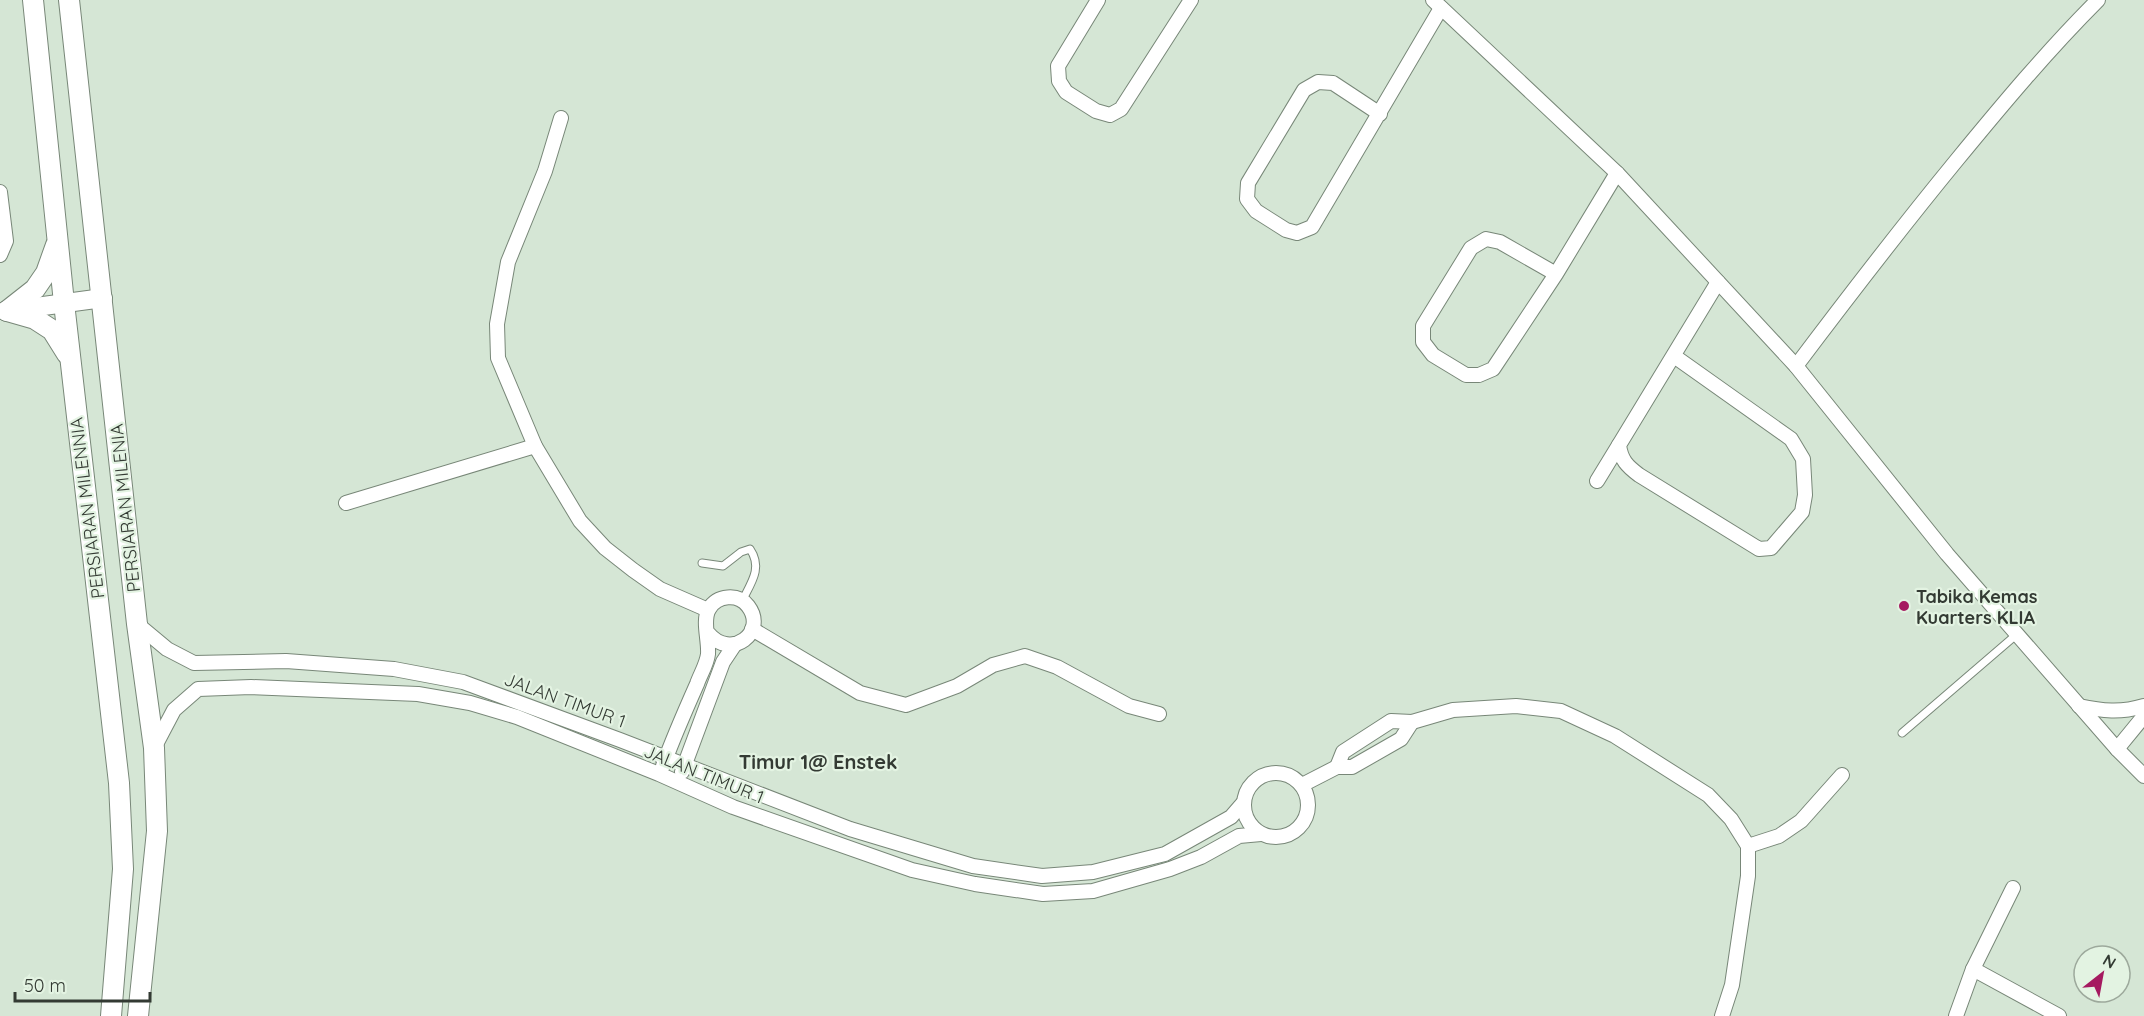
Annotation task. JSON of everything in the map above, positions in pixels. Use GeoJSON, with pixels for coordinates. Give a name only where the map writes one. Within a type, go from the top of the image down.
{"type":"FeatureCollection","features":[{"type":"Feature","properties":{"kind":"main road","name":"PERSIARAN MILENNIA"},"geometry":{"type":"LineString","coordinates":[[33,0],[70,358],[119,783],[123,869],[111,1016]]}},
{"type":"Feature","properties":{"kind":"main road","name":"PERSIARAN MILENIA"},"geometry":{"type":"LineString","coordinates":[[69,0],[137,624],[154,748],[157,831],[138,1016]]}},
{"type":"Feature","properties":{"kind":"main road"},"geometry":{"type":"LineString","coordinates":[[4,312],[35,289],[46,273],[58,242]]}},
{"type":"Feature","properties":{"kind":"main road"},"geometry":{"type":"LineString","coordinates":[[4,312],[35,319],[52,330],[70,358]]}},
{"type":"Feature","properties":{"kind":"street"},"geometry":{"type":"LineString","coordinates":[[1098,0],[1058,66],[1059,81],[1066,92],[1096,111],[1110,115],[1121,110],[1191,0]]}},
{"type":"Feature","properties":{"kind":"street"},"geometry":{"type":"LineString","coordinates":[[1796,366],[1879,256],[2002,105],[2060,38],[2098,0]]}},
{"type":"Feature","properties":{"kind":"street"},"geometry":{"type":"LineString","coordinates":[[1380,114],[1333,83],[1318,82],[1304,90],[1248,183],[1247,199],[1256,211],[1286,230],[1297,233],[1312,227],[1380,114],[1437,4],[1617,173],[1796,366],[1947,554],[2117,749],[2144,776]]}},
{"type":"Feature","properties":{"kind":"street"},"geometry":{"type":"LineString","coordinates":[[561,118],[545,171],[508,262],[497,324],[498,358],[535,446],[579,521],[605,548],[660,589],[708,610]]}},
{"type":"Feature","properties":{"kind":"street"},"geometry":{"type":"LineString","coordinates":[[1556,274],[1500,242],[1486,239],[1472,248],[1423,326],[1423,342],[1433,355],[1466,375],[1479,375],[1493,369],[1556,274],[1617,173]]}},
{"type":"Feature","properties":{"kind":"street"},"geometry":{"type":"LineString","coordinates":[[0,192],[6,241],[0,255]]}},
{"type":"Feature","properties":{"kind":"street"},"geometry":{"type":"LineString","coordinates":[[1597,482],[1718,282]]}},
{"type":"Feature","properties":{"kind":"street"},"geometry":{"type":"LineString","coordinates":[[4,312],[103,298]]}},
{"type":"Feature","properties":{"kind":"street"},"geometry":{"type":"LineString","coordinates":[[1619,444],[1620,455],[1627,466],[1639,476],[1759,549],[1771,548],[1802,512],[1805,495],[1803,459],[1791,439],[1674,356]]}},
{"type":"Feature","properties":{"kind":"street"},"geometry":{"type":"LineString","coordinates":[[345,503],[535,446]]}},
{"type":"Feature","properties":{"kind":"street"},"geometry":{"type":"LineString","coordinates":[[659,774],[708,657],[706,617],[708,610],[713,604],[727,597],[742,601],[752,613],[752,629],[748,636],[735,644],[723,662],[678,783]]}},
{"type":"Feature","properties":{"kind":"street","name":"JALAN TIMUR 1"},"geometry":{"type":"LineString","coordinates":[[137,624],[167,649],[194,663],[286,661],[394,669],[463,682],[849,829],[974,866],[1042,876],[1093,872],[1165,854],[1231,817],[1244,802]]}},
{"type":"Feature","properties":{"kind":"street"},"geometry":{"type":"LineString","coordinates":[[752,629],[860,693],[906,705],[957,686],[993,665],[1025,656],[1057,667],[1129,706],[1159,714]]}},
{"type":"Feature","properties":{"kind":"street"},"geometry":{"type":"LineString","coordinates":[[708,633],[720,643],[735,644]]}},
{"type":"Feature","properties":{"kind":"street","name":"JALAN TIMUR 1"},"geometry":{"type":"LineString","coordinates":[[154,748],[174,710],[198,689],[251,687],[418,694],[470,703],[517,717],[659,774],[733,807],[912,870],[975,884],[1043,894],[1093,891],[1170,869],[1201,857],[1239,836],[1261,834]]}},
{"type":"Feature","properties":{"kind":"street"},"geometry":{"type":"LineString","coordinates":[[1337,767],[1343,752],[1391,721],[1412,723],[1453,710],[1516,706],[1561,711],[1615,736],[1708,795],[1731,819],[1748,846],[1748,876],[1732,985],[1722,1016]]}},
{"type":"Feature","properties":{"kind":"street"},"geometry":{"type":"LineString","coordinates":[[2079,706],[2109,712],[2129,711],[2144,706]]}},
{"type":"Feature","properties":{"kind":"street"},"geometry":{"type":"LineString","coordinates":[[2117,749],[2144,716]]}},
{"type":"Feature","properties":{"kind":"street"},"geometry":{"type":"LineString","coordinates":[[1302,785],[1337,767],[1352,767],[1401,739],[1412,723]]}},
{"type":"Feature","properties":{"kind":"street"},"geometry":{"type":"LineString","coordinates":[[1283,773],[1294,777],[1302,785],[1308,796],[1309,809],[1305,821],[1297,831],[1286,837],[1273,838],[1261,834],[1249,822],[1244,802],[1246,792],[1262,776],[1283,773]]}},
{"type":"Feature","properties":{"kind":"street"},"geometry":{"type":"LineString","coordinates":[[1748,846],[1779,836],[1801,820],[1842,775]]}},
{"type":"Feature","properties":{"kind":"street"},"geometry":{"type":"LineString","coordinates":[[1956,1016],[1972,969],[2013,888]]}},
{"type":"Feature","properties":{"kind":"street"},"geometry":{"type":"LineString","coordinates":[[1972,969],[2059,1016]]}},
{"type":"Feature","properties":{"kind":"lane"},"geometry":{"type":"LineString","coordinates":[[702,563],[723,566],[741,552],[750,549],[755,556],[757,570],[742,601]]}},
{"type":"Feature","properties":{"kind":"lane"},"geometry":{"type":"LineString","coordinates":[[1902,733],[2016,635]]}},
{"type":"Feature","properties":{"kind":"place","name":"Tabika Kemas Kuarters KLIA"},"geometry":{"type":"Point","coordinates":[1904,606]}},
{"type":"Feature","properties":{"kind":"district","name":"Timur 1@ Enstek"},"geometry":{"type":"Point","coordinates":[818,761]}}]}
